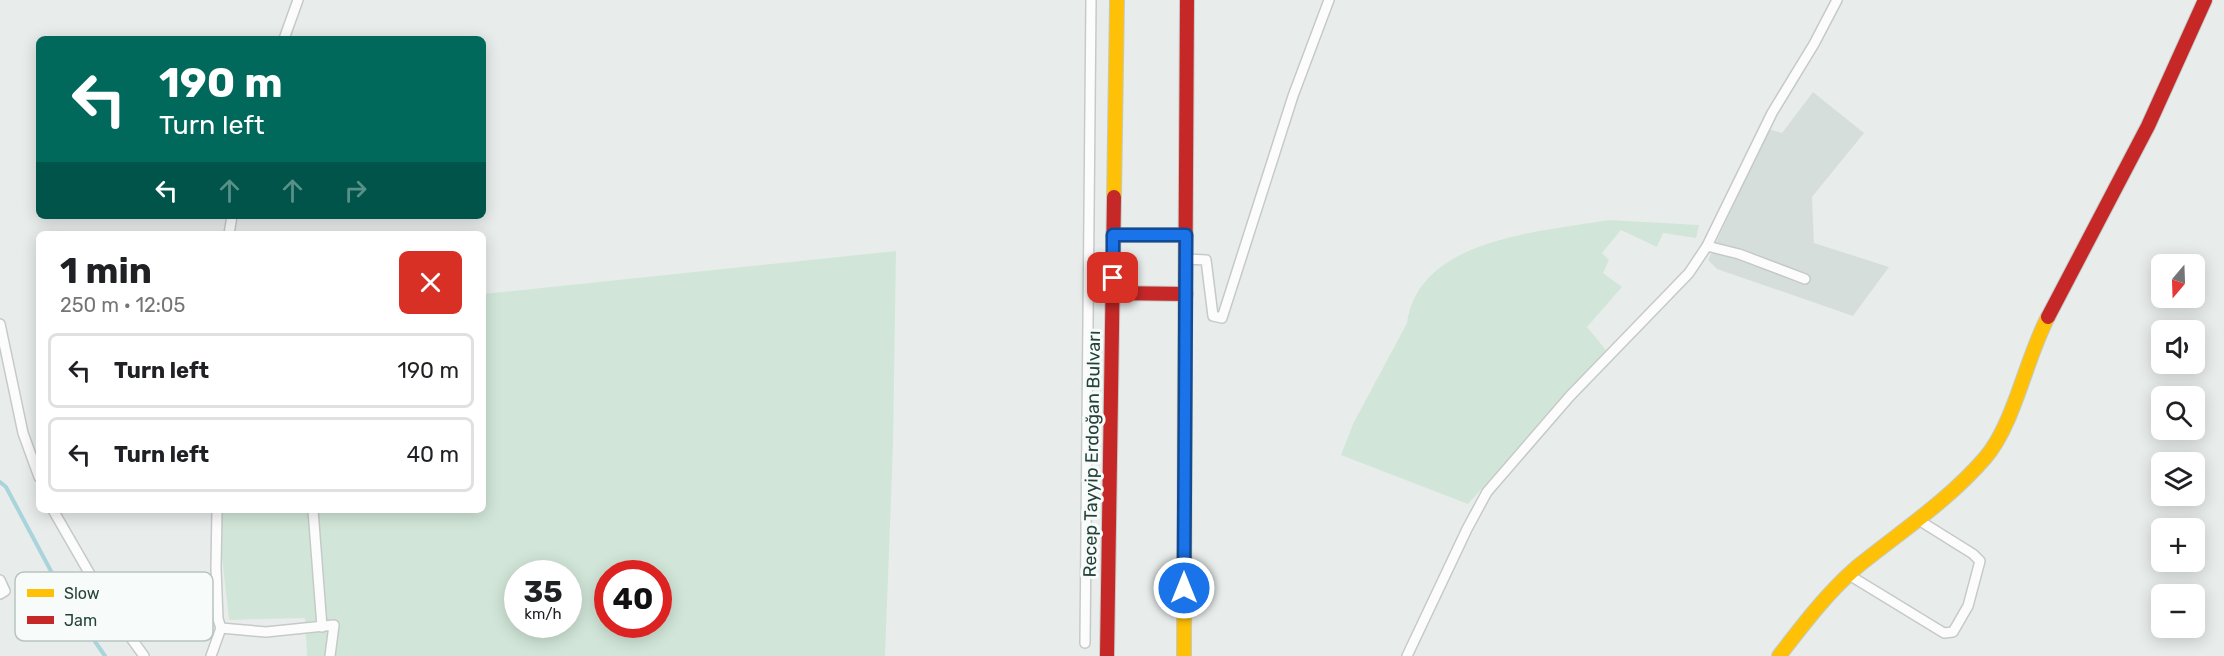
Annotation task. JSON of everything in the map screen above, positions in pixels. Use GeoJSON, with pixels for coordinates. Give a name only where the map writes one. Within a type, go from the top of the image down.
{"type":"FeatureCollection","features":[{"type":"Feature","properties":{"kind":"street"},"geometry":{"type":"LineString","coordinates":[[285,36],[298,0]]}},
{"type":"Feature","properties":{"kind":"street"},"geometry":{"type":"LineString","coordinates":[[1085,643],[1091,0]]}},
{"type":"Feature","properties":{"kind":"street","name":"Recep Tayyip Erdoğan Bulvarı"},"geometry":{"type":"LineString","coordinates":[[1107,656],[1117,0]]}},
{"type":"Feature","properties":{"kind":"street"},"geometry":{"type":"LineString","coordinates":[[1184,656],[1187,0]]}},
{"type":"Feature","properties":{"kind":"street"},"geometry":{"type":"LineString","coordinates":[[1186,259],[1206,260],[1213,316],[1222,318],[1289,106],[1329,0]]}},
{"type":"Feature","properties":{"kind":"street"},"geometry":{"type":"LineString","coordinates":[[1407,656],[1487,492],[1570,396],[1689,273],[1707,246],[1772,113],[1814,44],[1837,0]]}},
{"type":"Feature","properties":{"kind":"street"},"geometry":{"type":"LineString","coordinates":[[1779,656],[1812,614],[1849,575],[1965,479],[1986,457],[2002,429],[2040,330],[2148,126],[2205,0]]}},
{"type":"Feature","properties":{"kind":"street"},"geometry":{"type":"LineString","coordinates":[[1113,235],[1186,235]]}},
{"type":"Feature","properties":{"kind":"street"},"geometry":{"type":"LineString","coordinates":[[1707,246],[1739,254],[1805,279]]}},
{"type":"Feature","properties":{"kind":"street"},"geometry":{"type":"LineString","coordinates":[[1090,259],[1113,262]]}},
{"type":"Feature","properties":{"kind":"street"},"geometry":{"type":"LineString","coordinates":[[1112,293],[1185,294]]}},
{"type":"Feature","properties":{"kind":"street"},"geometry":{"type":"LineString","coordinates":[[0,324],[23,433],[36,469]]}},
{"type":"Feature","properties":{"kind":"street"},"geometry":{"type":"LineString","coordinates":[[55,513],[89,572]]}},
{"type":"Feature","properties":{"kind":"street"},"geometry":{"type":"LineString","coordinates":[[211,656],[221,628],[218,619],[216,568],[217,513]]}},
{"type":"Feature","properties":{"kind":"street"},"geometry":{"type":"LineString","coordinates":[[313,513],[322,627]]}},
{"type":"Feature","properties":{"kind":"street"},"geometry":{"type":"LineString","coordinates":[[1849,575],[1944,633],[1953,632],[1968,606],[1980,561],[1973,554],[1917,519]]}},
{"type":"Feature","properties":{"kind":"street"},"geometry":{"type":"LineString","coordinates":[[0,580],[2,593]]}},
{"type":"Feature","properties":{"kind":"street"},"geometry":{"type":"LineString","coordinates":[[221,628],[266,632],[334,625],[330,656]]}},
{"type":"Feature","properties":{"kind":"street"},"geometry":{"type":"LineString","coordinates":[[133,641],[144,656]]}},
{"type":"Feature","properties":{"kind":"shaded area"},"geometry":{"type":"Polygon","coordinates":[[[1813,92],[1864,133],[1812,197],[1814,243],[1889,267],[1853,316],[1717,269],[1708,260],[1769,129],[1782,133],[1813,92]]]}},
{"type":"Feature","properties":{"kind":"green space"},"geometry":{"type":"Polygon","coordinates":[[[1609,220],[1699,225],[1696,238],[1663,233],[1657,247],[1621,230],[1602,253],[1609,260],[1603,273],[1622,287],[1587,327],[1606,350],[1468,504],[1341,455],[1353,424],[1407,323],[1416,294],[1434,272],[1459,256],[1487,244],[1519,235],[1609,220]]]}},
{"type":"Feature","properties":{"kind":"green space"},"geometry":{"type":"Polygon","coordinates":[[[896,251],[893,445],[885,656],[307,656],[305,618],[229,620],[221,548],[222,513],[486,513],[486,294],[896,251]]]}},
{"type":"Feature","properties":{"kind":"waterway"},"geometry":{"type":"LineString","coordinates":[[0,482],[6,487],[51,572]]}},
{"type":"Feature","properties":{"kind":"waterway"},"geometry":{"type":"LineString","coordinates":[[95,641],[105,656]]}},
{"type":"Feature","properties":{"kind":"traffic: slow"},"geometry":{"type":"LineString","coordinates":[[1114,197],[1117,0]]}},
{"type":"Feature","properties":{"kind":"traffic: slow"},"geometry":{"type":"LineString","coordinates":[[1113,235],[1186,235]]}},
{"type":"Feature","properties":{"kind":"traffic: slow"},"geometry":{"type":"LineString","coordinates":[[1779,656],[1846,577],[1940,502],[1985,458],[2004,428],[2048,317]]}},
{"type":"Feature","properties":{"kind":"traffic: slow"},"geometry":{"type":"LineString","coordinates":[[1184,656],[1185,343]]}},
{"type":"Feature","properties":{"kind":"traffic: jam"},"geometry":{"type":"LineString","coordinates":[[1185,343],[1187,0]]}},
{"type":"Feature","properties":{"kind":"traffic: jam"},"geometry":{"type":"LineString","coordinates":[[2048,317],[2148,126],[2205,0]]}},
{"type":"Feature","properties":{"kind":"traffic: jam"},"geometry":{"type":"LineString","coordinates":[[1107,656],[1114,197]]}},
{"type":"Feature","properties":{"kind":"traffic: jam"},"geometry":{"type":"LineString","coordinates":[[1112,293],[1186,294]]}},
{"type":"Feature","properties":{"kind":"route"},"geometry":{"type":"LineString","coordinates":[[1113,278],[1113,235],[1186,235],[1184,588]]}}]}
